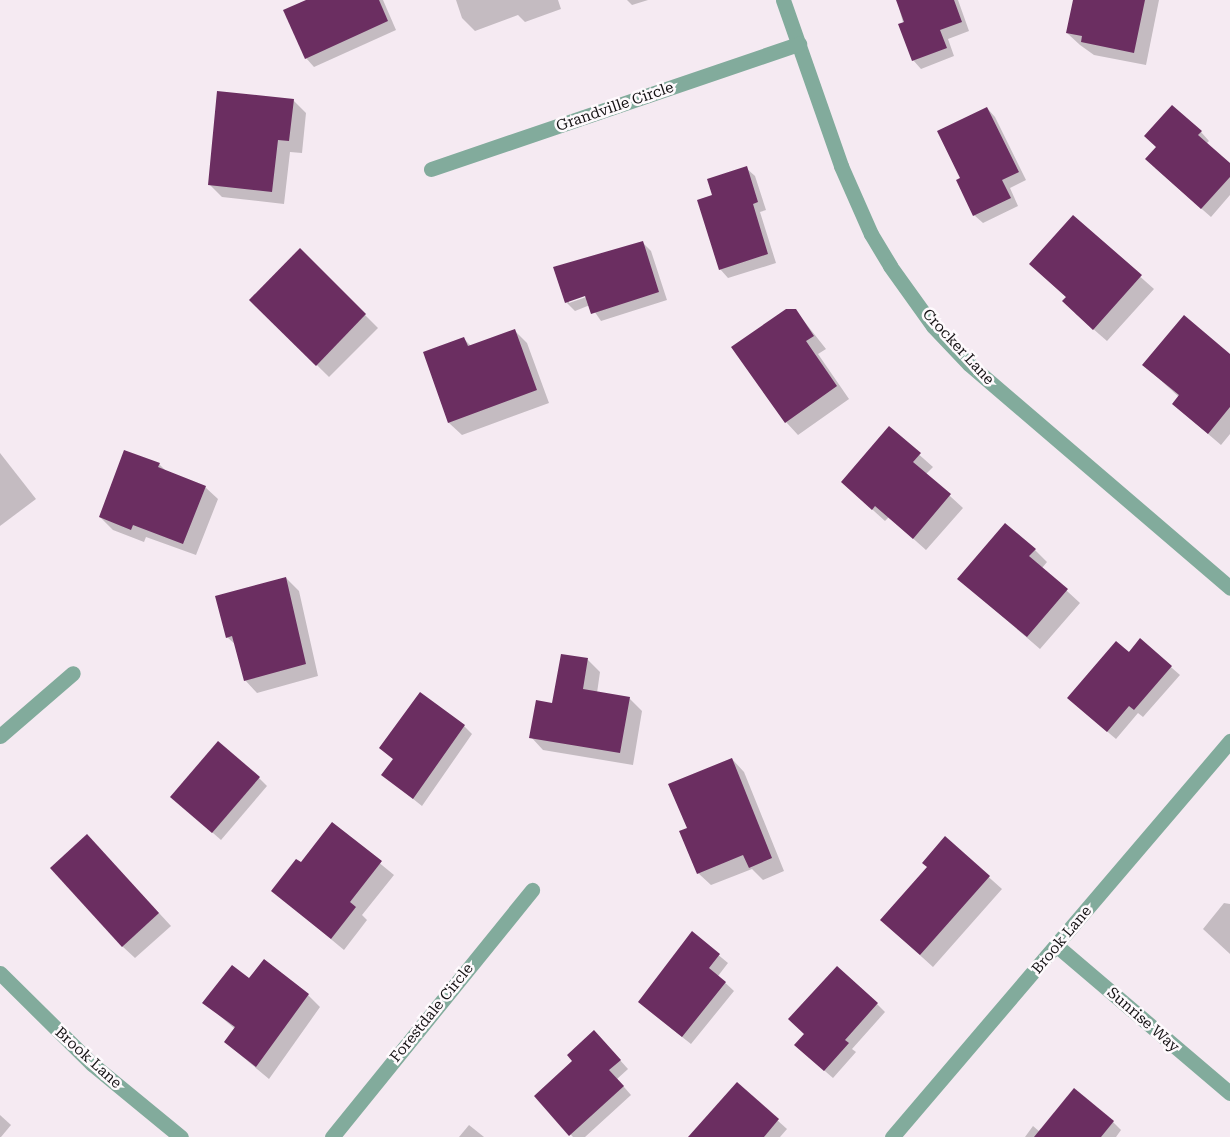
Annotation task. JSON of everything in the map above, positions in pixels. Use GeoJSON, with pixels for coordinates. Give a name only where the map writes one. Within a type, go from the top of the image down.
{"type":"FeatureCollection","features":[{"type":"Feature","properties":{"kind":"street","name":"Crocker Lane"},"geometry":{"type":"LineString","coordinates":[[783,0],[841,166],[871,234],[890,266],[933,326],[969,364],[1230,588]]}},
{"type":"Feature","properties":{"kind":"street","name":"Grandville Circle"},"geometry":{"type":"LineString","coordinates":[[431,169],[798,44]]}},
{"type":"Feature","properties":{"kind":"street"},"geometry":{"type":"LineString","coordinates":[[0,736],[72,673]]}},
{"type":"Feature","properties":{"kind":"street","name":"Brook Lane"},"geometry":{"type":"LineString","coordinates":[[892,1137],[1057,946],[1230,741]]}},
{"type":"Feature","properties":{"kind":"street","name":"Forestdale Circle"},"geometry":{"type":"LineString","coordinates":[[332,1137],[532,890]]}},
{"type":"Feature","properties":{"kind":"street","name":"Sunrise Way"},"geometry":{"type":"LineString","coordinates":[[1057,946],[1230,1092]]}},
{"type":"Feature","properties":{"kind":"street","name":"Brook Lane"},"geometry":{"type":"LineString","coordinates":[[0,973],[92,1064],[181,1137]]}},
{"type":"Feature","properties":{"kind":"building"},"geometry":{"type":"Polygon","coordinates":[[[306,0],[379,0],[388,21],[305,59],[283,10],[306,0]]]}},
{"type":"Feature","properties":{"kind":"building"},"geometry":{"type":"Polygon","coordinates":[[[896,0],[954,0],[962,22],[940,30],[947,48],[912,61],[898,24],[904,22],[896,0]]]}},
{"type":"Feature","properties":{"kind":"building"},"geometry":{"type":"Polygon","coordinates":[[[1073,0],[1145,0],[1134,53],[1081,42],[1082,36],[1066,33],[1073,0]]]}},
{"type":"Feature","properties":{"kind":"building"},"geometry":{"type":"Polygon","coordinates":[[[217,91],[294,99],[289,141],[278,140],[272,192],[208,185],[217,91]]]}},
{"type":"Feature","properties":{"kind":"building"},"geometry":{"type":"Polygon","coordinates":[[[1172,105],[1202,131],[1198,135],[1230,163],[1230,177],[1201,209],[1145,159],[1156,147],[1144,136],[1172,105]]]}},
{"type":"Feature","properties":{"kind":"building"},"geometry":{"type":"Polygon","coordinates":[[[987,107],[1019,172],[1002,180],[1011,198],[973,216],[956,180],[960,178],[937,131],[987,107]]]}},
{"type":"Feature","properties":{"kind":"building"},"geometry":{"type":"Polygon","coordinates":[[[747,166],[758,202],[753,204],[768,254],[719,270],[697,200],[712,195],[707,179],[747,166]]]}},
{"type":"Feature","properties":{"kind":"building"},"geometry":{"type":"Polygon","coordinates":[[[1073,215],[1142,275],[1093,330],[1062,301],[1066,297],[1029,264],[1073,215]]]}},
{"type":"Feature","properties":{"kind":"building"},"geometry":{"type":"Polygon","coordinates":[[[643,241],[659,292],[591,314],[585,296],[565,303],[553,267],[643,241]]]}},
{"type":"Feature","properties":{"kind":"building"},"geometry":{"type":"Polygon","coordinates":[[[300,248],[366,314],[316,366],[249,300],[300,248]]]}},
{"type":"Feature","properties":{"kind":"building"},"geometry":{"type":"Polygon","coordinates":[[[786,309],[796,309],[814,336],[806,341],[837,386],[785,423],[731,347],[786,309]]]}},
{"type":"Feature","properties":{"kind":"building"},"geometry":{"type":"Polygon","coordinates":[[[1184,315],[1230,354],[1230,407],[1208,434],[1172,404],[1179,395],[1142,365],[1184,315]]]}},
{"type":"Feature","properties":{"kind":"building"},"geometry":{"type":"Polygon","coordinates":[[[515,329],[537,390],[448,423],[423,352],[464,337],[468,346],[515,329]]]}},
{"type":"Feature","properties":{"kind":"building"},"geometry":{"type":"Polygon","coordinates":[[[889,426],[921,453],[913,462],[951,494],[913,539],[875,506],[872,510],[841,482],[889,426]]]}},
{"type":"Feature","properties":{"kind":"building"},"geometry":{"type":"Polygon","coordinates":[[[124,450],[160,463],[158,467],[206,486],[183,544],[133,525],[131,530],[99,517],[124,450]]]}},
{"type":"Feature","properties":{"kind":"building"},"geometry":{"type":"Polygon","coordinates":[[[1005,523],[1036,549],[1029,556],[1068,589],[1027,637],[957,579],[1005,523]]]}},
{"type":"Feature","properties":{"kind":"building"},"geometry":{"type":"Polygon","coordinates":[[[286,577],[306,664],[244,681],[232,636],[226,638],[215,596],[286,577]]]}},
{"type":"Feature","properties":{"kind":"building"},"geometry":{"type":"Polygon","coordinates":[[[1140,638],[1172,666],[1134,710],[1129,706],[1107,732],[1067,698],[1116,641],[1129,652],[1140,638]]]}},
{"type":"Feature","properties":{"kind":"building"},"geometry":{"type":"Polygon","coordinates":[[[561,654],[588,658],[583,689],[630,697],[620,753],[529,738],[536,700],[552,703],[561,654]]]}},
{"type":"Feature","properties":{"kind":"building"},"geometry":{"type":"Polygon","coordinates":[[[420,692],[465,725],[413,799],[381,775],[393,759],[379,748],[420,692]]]}},
{"type":"Feature","properties":{"kind":"building"},"geometry":{"type":"Polygon","coordinates":[[[218,741],[260,777],[212,833],[170,797],[218,741]]]}},
{"type":"Feature","properties":{"kind":"building"},"geometry":{"type":"Polygon","coordinates":[[[732,758],[772,858],[749,868],[743,855],[697,874],[679,831],[687,828],[668,784],[732,758]]]}},
{"type":"Feature","properties":{"kind":"building"},"geometry":{"type":"Polygon","coordinates":[[[332,822],[382,861],[350,902],[356,907],[331,939],[271,891],[296,859],[301,862],[332,822]]]}},
{"type":"Feature","properties":{"kind":"building"},"geometry":{"type":"Polygon","coordinates":[[[87,834],[159,913],[122,947],[50,868],[87,834]]]}},
{"type":"Feature","properties":{"kind":"building"},"geometry":{"type":"Polygon","coordinates":[[[945,836],[990,876],[920,955],[880,920],[927,867],[922,863],[945,836]]]}},
{"type":"Feature","properties":{"kind":"building"},"geometry":{"type":"Polygon","coordinates":[[[692,931],[720,954],[709,968],[726,982],[682,1037],[638,1002],[692,931]]]}},
{"type":"Feature","properties":{"kind":"building"},"geometry":{"type":"Polygon","coordinates":[[[264,959],[309,994],[256,1067],[224,1042],[235,1027],[202,1003],[232,965],[249,978],[264,959]]]}},
{"type":"Feature","properties":{"kind":"building"},"geometry":{"type":"Polygon","coordinates":[[[837,966],[878,1003],[845,1040],[849,1043],[824,1071],[794,1045],[804,1034],[788,1019],[837,966]]]}},
{"type":"Feature","properties":{"kind":"building"},"geometry":{"type":"Polygon","coordinates":[[[594,1030],[621,1060],[609,1070],[624,1086],[569,1136],[534,1096],[572,1061],[567,1055],[594,1030]]]}},
{"type":"Feature","properties":{"kind":"building"},"geometry":{"type":"Polygon","coordinates":[[[737,1082],[779,1119],[764,1137],[688,1137],[737,1082]]]}},
{"type":"Feature","properties":{"kind":"building"},"geometry":{"type":"Polygon","coordinates":[[[1074,1088],[1114,1121],[1101,1137],[1034,1137],[1074,1088]]]}}]}
